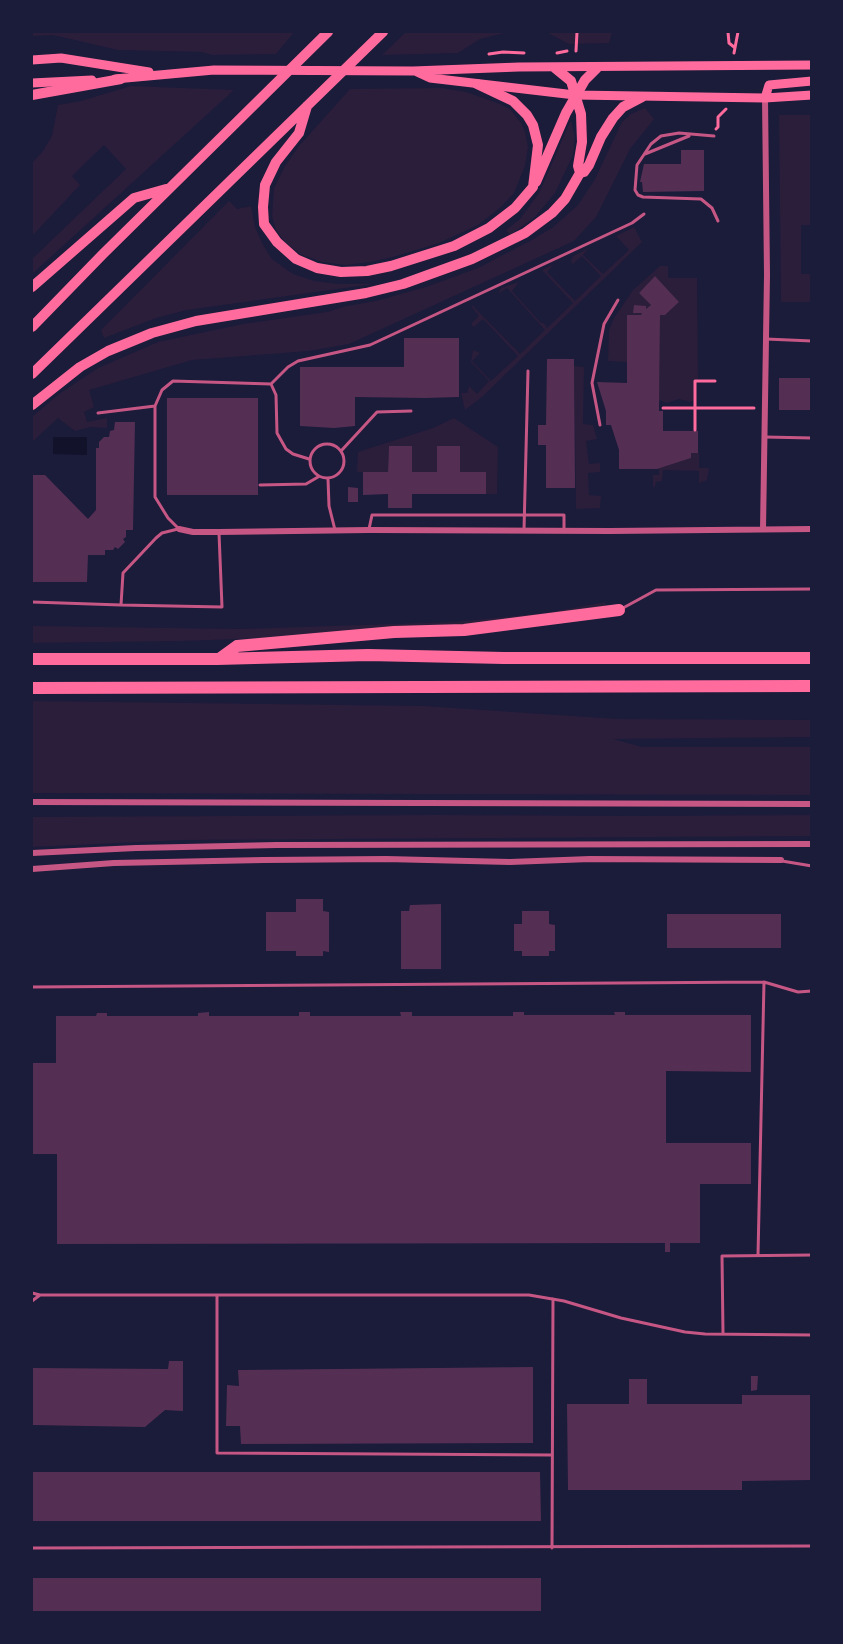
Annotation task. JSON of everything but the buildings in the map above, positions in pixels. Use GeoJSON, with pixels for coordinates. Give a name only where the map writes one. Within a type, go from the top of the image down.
{"type":"FeatureCollection","features":[{"type":"Feature","properties":{"kind":"highway"},"geometry":{"type":"LineString","coordinates":[[32,327],[328,32]]}},
{"type":"Feature","properties":{"kind":"highway"},"geometry":{"type":"LineString","coordinates":[[32,374],[383,32]]}},
{"type":"Feature","properties":{"kind":"highway"},"geometry":{"type":"LineString","coordinates":[[555,68],[571,81],[582,123],[578,166],[580,173]]}},
{"type":"Feature","properties":{"kind":"highway"},"geometry":{"type":"LineString","coordinates":[[307,106],[299,133],[276,162],[265,185],[264,224],[277,242],[296,260],[317,268],[340,272],[367,270],[391,266],[454,246],[498,222],[515,208],[541,174],[560,125],[575,95],[597,68]]}},
{"type":"Feature","properties":{"kind":"highway"},"geometry":{"type":"LineString","coordinates":[[32,95],[121,79]]}},
{"type":"Feature","properties":{"kind":"highway"},"geometry":{"type":"LineString","coordinates":[[477,84],[513,101],[527,115],[536,134],[538,145],[533,187]]}},
{"type":"Feature","properties":{"kind":"highway"},"geometry":{"type":"LineString","coordinates":[[32,405],[80,367],[108,351],[152,333],[196,321],[366,293],[403,284],[472,259],[545,219],[565,199],[580,173],[584,172],[589,165],[601,137],[613,118],[624,107],[642,97]]}},
{"type":"Feature","properties":{"kind":"highway"},"geometry":{"type":"LineString","coordinates":[[32,287],[134,198],[169,189]]}},
{"type":"Feature","properties":{"kind":"highway"},"geometry":{"type":"LineString","coordinates":[[218,659],[237,646],[394,632],[464,630],[619,610]]}},
{"type":"Feature","properties":{"kind":"highway"},"geometry":{"type":"LineString","coordinates":[[32,659],[218,659],[368,655],[504,658],[812,658]]}},
{"type":"Feature","properties":{"kind":"highway"},"geometry":{"type":"LineString","coordinates":[[32,688],[812,686]]}},
{"type":"Feature","properties":{"kind":"main road"},"geometry":{"type":"LineString","coordinates":[[32,60],[62,58],[160,74]]}},
{"type":"Feature","properties":{"kind":"main road"},"geometry":{"type":"LineString","coordinates":[[32,83],[121,79],[214,70],[812,65]]}},
{"type":"Feature","properties":{"kind":"main road"},"geometry":{"type":"LineString","coordinates":[[413,70],[430,78],[575,95],[765,98],[812,95]]}},
{"type":"Feature","properties":{"kind":"main road"},"geometry":{"type":"LineString","coordinates":[[765,98],[769,85],[812,81]]}},
{"type":"Feature","properties":{"kind":"street"},"geometry":{"type":"LineString","coordinates":[[763,529],[766,339],[765,98]]}},
{"type":"Feature","properties":{"kind":"street"},"geometry":{"type":"LineString","coordinates":[[179,529],[193,532],[812,529]]}},
{"type":"Feature","properties":{"kind":"street"},"geometry":{"type":"LineString","coordinates":[[32,802],[812,804]]}},
{"type":"Feature","properties":{"kind":"street"},"geometry":{"type":"LineString","coordinates":[[32,853],[276,845],[812,844]]}},
{"type":"Feature","properties":{"kind":"street"},"geometry":{"type":"LineString","coordinates":[[32,868],[114,863],[275,860],[386,859],[510,862],[590,859],[781,860]]}},
{"type":"Feature","properties":{"kind":"lane"},"geometry":{"type":"LineString","coordinates":[[714,136],[669,134],[660,136],[651,144],[636,165],[635,190],[643,197],[701,199],[712,208],[718,221]]}},
{"type":"Feature","properties":{"kind":"lane"},"geometry":{"type":"LineString","coordinates":[[642,155],[690,135]]}},
{"type":"Feature","properties":{"kind":"lane"},"geometry":{"type":"LineString","coordinates":[[121,605],[123,573],[162,533],[179,529],[159,506],[155,497],[155,406],[162,390],[173,381],[271,384],[288,367],[298,361],[370,345],[632,223],[644,214]]}},
{"type":"Feature","properties":{"kind":"lane"},"geometry":{"type":"LineString","coordinates":[[600,425],[592,383],[604,324],[618,300]]}},
{"type":"Feature","properties":{"kind":"lane"},"geometry":{"type":"LineString","coordinates":[[766,339],[812,341]]}},
{"type":"Feature","properties":{"kind":"lane"},"geometry":{"type":"LineString","coordinates":[[525,530],[528,371]]}},
{"type":"Feature","properties":{"kind":"lane"},"geometry":{"type":"LineString","coordinates":[[271,384],[276,395],[277,433],[283,444],[293,454],[309,459]]}},
{"type":"Feature","properties":{"kind":"lane"},"geometry":{"type":"LineString","coordinates":[[98,413],[155,406]]}},
{"type":"Feature","properties":{"kind":"lane"},"geometry":{"type":"LineString","coordinates":[[341,451],[377,412],[411,411]]}},
{"type":"Feature","properties":{"kind":"lane"},"geometry":{"type":"LineString","coordinates":[[765,437],[812,438]]}},
{"type":"Feature","properties":{"kind":"lane"},"geometry":{"type":"LineString","coordinates":[[260,485],[306,484],[318,477],[328,478],[337,475],[342,470],[344,457],[335,446],[316,447],[309,459],[313,472],[318,477]]}},
{"type":"Feature","properties":{"kind":"lane"},"geometry":{"type":"LineString","coordinates":[[328,478],[329,506],[335,530]]}},
{"type":"Feature","properties":{"kind":"lane"},"geometry":{"type":"LineString","coordinates":[[369,530],[372,514],[564,515],[564,530]]}},
{"type":"Feature","properties":{"kind":"lane"},"geometry":{"type":"LineString","coordinates":[[32,602],[222,607],[219,532]]}},
{"type":"Feature","properties":{"kind":"lane"},"geometry":{"type":"LineString","coordinates":[[619,610],[656,590],[812,590]]}},
{"type":"Feature","properties":{"kind":"lane"},"geometry":{"type":"LineString","coordinates":[[781,860],[812,866]]}},
{"type":"Feature","properties":{"kind":"lane"},"geometry":{"type":"LineString","coordinates":[[758,1256],[764,982]]}},
{"type":"Feature","properties":{"kind":"lane"},"geometry":{"type":"LineString","coordinates":[[32,987],[764,982],[798,992],[812,991]]}},
{"type":"Feature","properties":{"kind":"lane"},"geometry":{"type":"LineString","coordinates":[[723,1334],[722,1256],[812,1255]]}},
{"type":"Feature","properties":{"kind":"lane"},"geometry":{"type":"LineString","coordinates":[[32,1293],[40,1295],[529,1295],[553,1299],[665,1329],[705,1334],[812,1335]]}},
{"type":"Feature","properties":{"kind":"lane"},"geometry":{"type":"LineString","coordinates":[[217,1294],[217,1453],[552,1455]]}},
{"type":"Feature","properties":{"kind":"lane"},"geometry":{"type":"LineString","coordinates":[[32,1301],[40,1295]]}},
{"type":"Feature","properties":{"kind":"lane"},"geometry":{"type":"LineString","coordinates":[[552,1548],[553,1299]]}},
{"type":"Feature","properties":{"kind":"lane"},"geometry":{"type":"LineString","coordinates":[[32,1548],[812,1546]]}},
{"type":"Feature","properties":{"kind":"path"},"geometry":{"type":"LineString","coordinates":[[576,51],[577,32]]}},
{"type":"Feature","properties":{"kind":"path"},"geometry":{"type":"LineString","coordinates":[[728,32],[729,43],[734,47]]}},
{"type":"Feature","properties":{"kind":"path"},"geometry":{"type":"LineString","coordinates":[[734,55],[738,32]]}},
{"type":"Feature","properties":{"kind":"path"},"geometry":{"type":"LineString","coordinates":[[718,125],[718,117],[729,106]]}},
{"type":"Feature","properties":{"kind":"path"},"geometry":{"type":"LineString","coordinates":[[695,430],[696,381],[715,381]]}},
{"type":"Feature","properties":{"kind":"path"},"geometry":{"type":"LineString","coordinates":[[663,408],[765,408]]}},
{"type":"Feature","properties":{"kind":"shaded area"},"geometry":{"type":"Polygon","coordinates":[[[32,32],[294,32],[276,54],[212,55],[202,52],[118,50],[53,35],[32,36],[32,32]]]}},
{"type":"Feature","properties":{"kind":"shaded area"},"geometry":{"type":"Polygon","coordinates":[[[406,32],[508,32],[480,39],[458,53],[382,55],[406,32]]]}},
{"type":"Feature","properties":{"kind":"shaded area"},"geometry":{"type":"Polygon","coordinates":[[[546,32],[612,32],[609,43],[569,44],[546,32]]]}},
{"type":"Feature","properties":{"kind":"shaded area"},"geometry":{"type":"Polygon","coordinates":[[[131,86],[234,90],[32,274],[32,259],[126,169],[104,145],[72,176],[80,185],[32,236],[32,163],[52,136],[58,105],[81,101],[131,86]]]}},
{"type":"Feature","properties":{"kind":"shaded area"},"geometry":{"type":"Polygon","coordinates":[[[443,88],[466,92],[500,104],[510,109],[521,123],[528,147],[525,166],[514,193],[501,207],[478,225],[439,243],[370,262],[346,265],[322,262],[300,254],[285,242],[276,230],[272,216],[274,188],[285,166],[299,146],[350,89],[443,88]]]}},
{"type":"Feature","properties":{"kind":"shaded area"},"geometry":{"type":"Polygon","coordinates":[[[645,108],[654,119],[630,149],[596,217],[574,241],[349,344],[309,351],[192,360],[89,390],[94,407],[84,412],[87,422],[107,418],[107,428],[90,427],[75,431],[58,418],[32,442],[32,417],[59,394],[98,368],[158,342],[243,324],[327,312],[376,301],[426,287],[478,268],[528,242],[552,228],[578,205],[594,181],[622,122],[631,114],[645,108]]]}},
{"type":"Feature","properties":{"kind":"shaded area"},"geometry":{"type":"Polygon","coordinates":[[[779,115],[811,115],[811,225],[801,225],[801,274],[811,274],[811,302],[781,302],[779,115]]]}},
{"type":"Feature","properties":{"kind":"shaded area"},"geometry":{"type":"Polygon","coordinates":[[[571,120],[575,137],[573,155],[555,193],[535,217],[510,235],[506,230],[520,219],[539,193],[571,120]]]}},
{"type":"Feature","properties":{"kind":"shaded area"},"geometry":{"type":"Polygon","coordinates":[[[229,201],[237,209],[251,206],[255,227],[263,245],[272,259],[293,274],[314,281],[338,284],[373,284],[187,310],[156,318],[104,338],[101,330],[229,201]]]}},
{"type":"Feature","properties":{"kind":"shaded area"},"geometry":{"type":"Polygon","coordinates":[[[634,227],[642,242],[482,397],[465,410],[461,393],[467,393],[469,386],[477,394],[489,381],[471,362],[473,350],[480,353],[472,361],[491,381],[518,356],[483,319],[474,327],[471,324],[479,316],[471,306],[520,354],[545,330],[507,288],[498,294],[501,288],[519,282],[512,291],[547,328],[573,303],[542,270],[554,264],[547,272],[575,301],[601,276],[582,256],[573,264],[571,261],[573,256],[589,248],[583,255],[603,274],[629,250],[616,236],[634,227]]]}},
{"type":"Feature","properties":{"kind":"shaded area"},"geometry":{"type":"Polygon","coordinates":[[[660,266],[668,266],[668,278],[697,278],[698,379],[694,382],[693,401],[691,402],[679,399],[667,403],[659,400],[660,315],[665,315],[679,302],[655,276],[639,293],[651,305],[646,309],[646,306],[634,306],[634,313],[642,313],[641,315],[627,315],[627,362],[608,361],[609,330],[614,318],[633,290],[660,266]]]}},
{"type":"Feature","properties":{"kind":"shaded area"},"geometry":{"type":"Polygon","coordinates":[[[574,366],[584,367],[583,424],[593,425],[597,439],[586,441],[589,464],[600,463],[600,472],[588,473],[589,495],[601,496],[600,508],[576,509],[574,366]]]}},
{"type":"Feature","properties":{"kind":"shaded area"},"geometry":{"type":"Polygon","coordinates":[[[454,418],[498,447],[497,494],[486,494],[485,472],[460,472],[459,446],[437,446],[437,472],[412,472],[411,446],[389,446],[388,472],[357,472],[358,452],[433,428],[454,418]]]}},
{"type":"Feature","properties":{"kind":"shaded area"},"geometry":{"type":"Polygon","coordinates":[[[53,437],[87,437],[87,455],[53,454],[53,437]]]}},
{"type":"Feature","properties":{"kind":"shaded area"},"geometry":{"type":"Polygon","coordinates":[[[691,453],[699,453],[699,468],[709,468],[707,480],[699,483],[699,471],[663,470],[662,481],[656,482],[653,487],[653,475],[659,475],[659,468],[691,458],[691,453]]]}},
{"type":"Feature","properties":{"kind":"shaded area"},"geometry":{"type":"Polygon","coordinates":[[[606,602],[605,606],[476,624],[299,637],[32,643],[32,626],[241,629],[454,622],[545,613],[606,602]]]}},
{"type":"Feature","properties":{"kind":"shaded area"},"geometry":{"type":"Polygon","coordinates":[[[32,701],[424,706],[617,719],[811,720],[811,737],[613,739],[642,747],[811,747],[811,795],[32,793],[32,701]]]}},
{"type":"Feature","properties":{"kind":"shaded area"},"geometry":{"type":"Polygon","coordinates":[[[811,815],[811,836],[182,840],[32,847],[32,817],[811,815]]]}}]}
